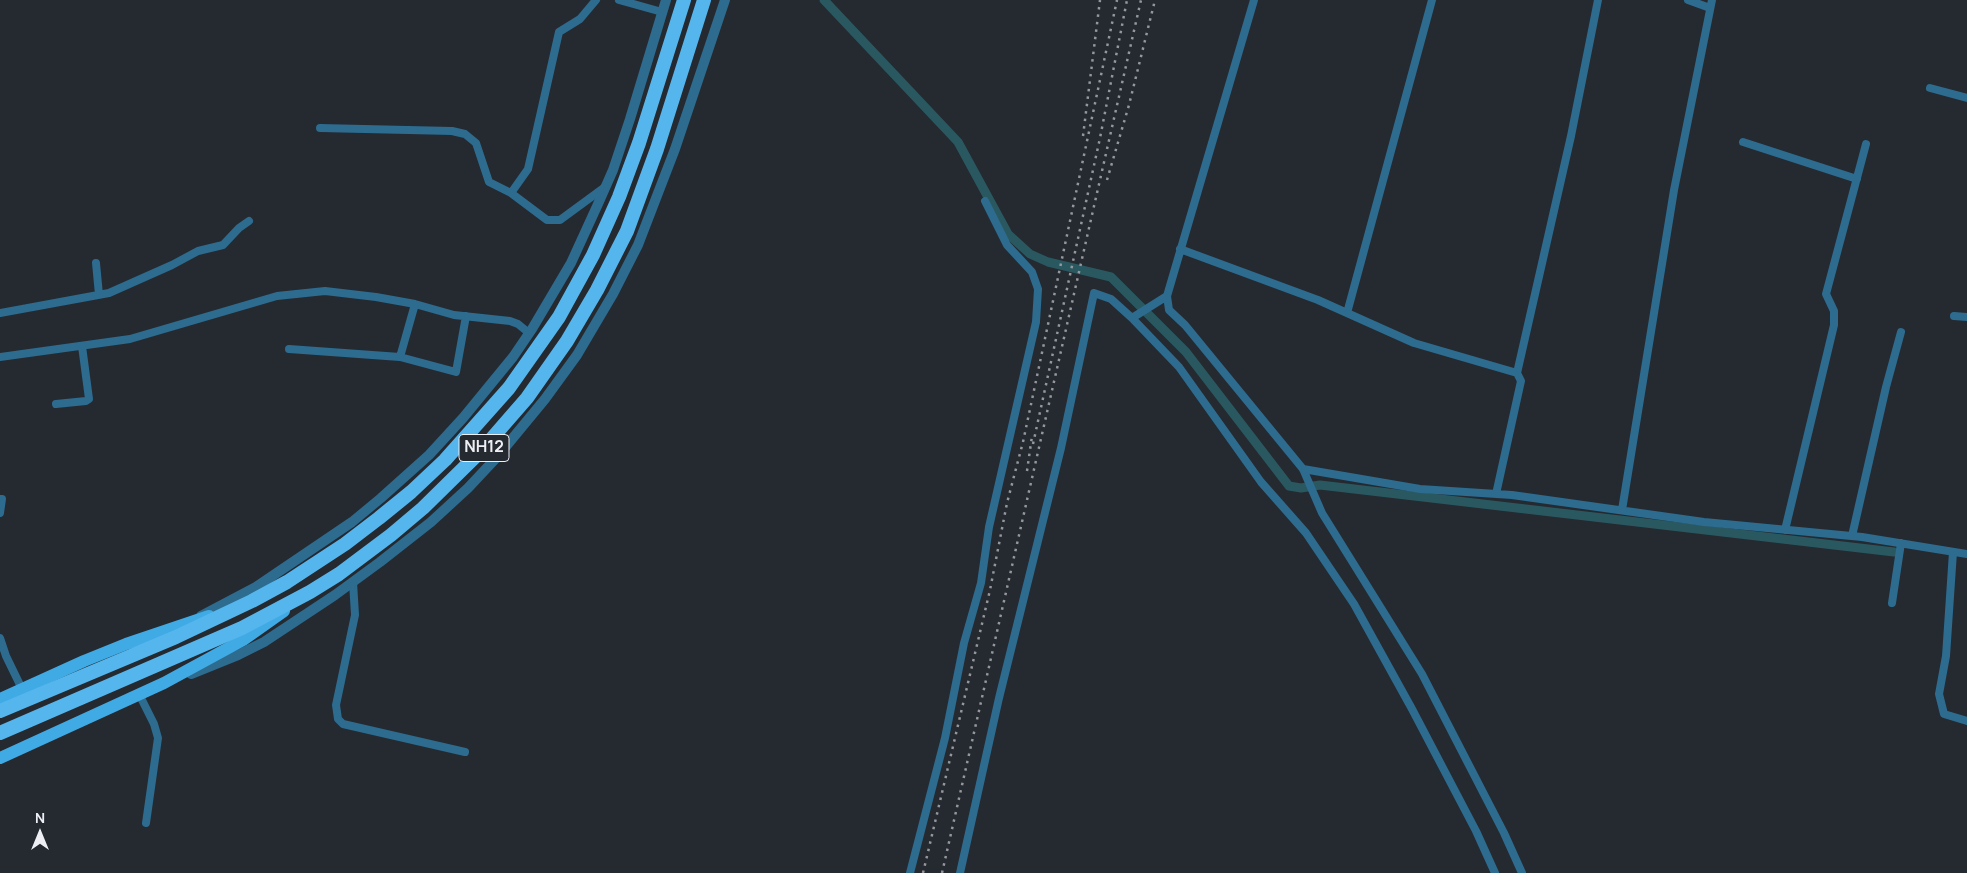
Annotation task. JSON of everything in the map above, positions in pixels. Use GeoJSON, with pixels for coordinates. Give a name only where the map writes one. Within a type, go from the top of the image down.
{"type":"FeatureCollection","features":[{"type":"Feature","properties":{"kind":"highway","name":"NH12"},"geometry":{"type":"LineString","coordinates":[[0,711],[176,637],[252,601],[313,566],[352,539],[412,492],[445,460],[509,388],[568,302],[608,224],[639,143],[684,0]]}},
{"type":"Feature","properties":{"kind":"highway","name":"NH12"},"geometry":{"type":"LineString","coordinates":[[0,733],[242,628],[310,592],[391,536],[480,452],[527,398],[567,341],[597,290],[627,231],[657,149],[704,0]]}},
{"type":"Feature","properties":{"kind":"main road"},"geometry":{"type":"LineString","coordinates":[[0,758],[164,684],[243,640],[310,592]]}},
{"type":"Feature","properties":{"kind":"main road"},"geometry":{"type":"LineString","coordinates":[[0,699],[84,660],[252,601]]}},
{"type":"Feature","properties":{"kind":"street"},"geometry":{"type":"LineString","coordinates":[[511,193],[528,169],[559,32],[580,19],[596,0]]}},
{"type":"Feature","properties":{"kind":"street"},"geometry":{"type":"LineString","coordinates":[[619,0],[662,12]]}},
{"type":"Feature","properties":{"kind":"street"},"geometry":{"type":"LineString","coordinates":[[175,627],[208,613],[256,587],[352,522],[429,454],[464,418],[487,390],[529,334],[571,263],[606,186],[630,119],[666,0]]}},
{"type":"Feature","properties":{"kind":"street"},"geometry":{"type":"LineString","coordinates":[[164,684],[238,655],[264,642],[353,582],[431,522],[468,488],[498,456],[540,405],[577,355],[613,294],[638,245],[675,149],[725,0]]}},
{"type":"Feature","properties":{"kind":"street"},"geometry":{"type":"LineString","coordinates":[[1254,0],[1167,296],[1169,310],[1185,325],[1303,469],[1313,495],[1346,554],[1422,674],[1504,833],[1522,873]]}},
{"type":"Feature","properties":{"kind":"street"},"geometry":{"type":"LineString","coordinates":[[1347,313],[1432,0]]}},
{"type":"Feature","properties":{"kind":"street"},"geometry":{"type":"LineString","coordinates":[[1496,494],[1521,381],[1517,373],[1571,136],[1598,0]]}},
{"type":"Feature","properties":{"kind":"street"},"geometry":{"type":"LineString","coordinates":[[1688,0],[1710,8]]}},
{"type":"Feature","properties":{"kind":"street"},"geometry":{"type":"LineString","coordinates":[[1622,510],[1674,190],[1712,0]]}},
{"type":"Feature","properties":{"kind":"street"},"geometry":{"type":"LineString","coordinates":[[1930,88],[1967,98]]}},
{"type":"Feature","properties":{"kind":"street"},"geometry":{"type":"LineString","coordinates":[[320,128],[452,131],[465,134],[476,143],[489,182],[511,193],[547,220],[560,220],[606,186]]}},
{"type":"Feature","properties":{"kind":"street"},"geometry":{"type":"LineString","coordinates":[[1743,142],[1857,178]]}},
{"type":"Feature","properties":{"kind":"street"},"geometry":{"type":"LineString","coordinates":[[1785,530],[1834,325],[1834,310],[1826,294],[1866,144]]}},
{"type":"Feature","properties":{"kind":"street"},"geometry":{"type":"LineString","coordinates":[[910,873],[945,738],[964,643],[981,583],[989,528],[1036,322],[1038,289],[1032,272],[1007,245],[985,202]]}},
{"type":"Feature","properties":{"kind":"street"},"geometry":{"type":"LineString","coordinates":[[0,313],[110,293],[198,251],[223,245],[239,228],[249,221]]}},
{"type":"Feature","properties":{"kind":"street"},"geometry":{"type":"LineString","coordinates":[[1180,249],[1318,300],[1414,343],[1517,373]]}},
{"type":"Feature","properties":{"kind":"street"},"geometry":{"type":"LineString","coordinates":[[96,263],[99,295]]}},
{"type":"Feature","properties":{"kind":"street"},"geometry":{"type":"LineString","coordinates":[[0,357],[130,340],[277,296],[325,291],[415,304],[454,315],[510,321],[518,324],[529,334]]}},
{"type":"Feature","properties":{"kind":"street"},"geometry":{"type":"LineString","coordinates":[[960,873],[999,698],[1061,448],[1094,293],[1111,299],[1179,367],[1261,482],[1306,533],[1354,604],[1476,831],[1495,873]]}},
{"type":"Feature","properties":{"kind":"street"},"geometry":{"type":"LineString","coordinates":[[1132,318],[1167,296]]}},
{"type":"Feature","properties":{"kind":"street"},"geometry":{"type":"LineString","coordinates":[[400,357],[415,304]]}},
{"type":"Feature","properties":{"kind":"street"},"geometry":{"type":"LineString","coordinates":[[289,349],[400,357],[456,372],[466,316]]}},
{"type":"Feature","properties":{"kind":"street"},"geometry":{"type":"LineString","coordinates":[[1954,316],[1967,317]]}},
{"type":"Feature","properties":{"kind":"street"},"geometry":{"type":"LineString","coordinates":[[1852,536],[1900,332]]}},
{"type":"Feature","properties":{"kind":"street"},"geometry":{"type":"LineString","coordinates":[[56,404],[90,399],[82,346]]}},
{"type":"Feature","properties":{"kind":"street"},"geometry":{"type":"LineString","coordinates":[[1303,469],[1420,489],[1496,494],[1704,522],[1852,536],[1967,554]]}},
{"type":"Feature","properties":{"kind":"street"},"geometry":{"type":"LineString","coordinates":[[0,499],[2,499],[0,513]]}},
{"type":"Feature","properties":{"kind":"street"},"geometry":{"type":"LineString","coordinates":[[1892,603],[1901,544]]}},
{"type":"Feature","properties":{"kind":"street"},"geometry":{"type":"LineString","coordinates":[[1954,552],[1946,656],[1939,694],[1944,714],[1967,721]]}},
{"type":"Feature","properties":{"kind":"street"},"geometry":{"type":"LineString","coordinates":[[353,582],[355,615],[336,705],[338,719],[343,724],[465,752]]}},
{"type":"Feature","properties":{"kind":"street"},"geometry":{"type":"LineString","coordinates":[[0,638],[6,656],[22,689]]}},
{"type":"Feature","properties":{"kind":"street"},"geometry":{"type":"LineString","coordinates":[[140,696],[154,724],[158,738],[146,824]]}},
{"type":"Feature","properties":{"kind":"waterway"},"geometry":{"type":"LineString","coordinates":[[824,0],[958,142],[1008,234],[1030,254],[1048,262],[1111,277],[1186,352],[1289,486],[1301,488],[1320,485],[1894,552]]}},
{"type":"Feature","properties":{"kind":"railway"},"geometry":{"type":"LineString","coordinates":[[1083,136],[1100,0]]}},
{"type":"Feature","properties":{"kind":"railway"},"geometry":{"type":"LineString","coordinates":[[923,873],[990,590],[1007,503],[1023,442],[1117,0]]}},
{"type":"Feature","properties":{"kind":"railway"},"geometry":{"type":"LineString","coordinates":[[1033,444],[1100,138],[1127,0]]}},
{"type":"Feature","properties":{"kind":"railway"},"geometry":{"type":"LineString","coordinates":[[942,873],[1141,0]]}},
{"type":"Feature","properties":{"kind":"railway"},"geometry":{"type":"LineString","coordinates":[[1107,180],[1129,105],[1155,0]]}},
{"type":"Feature","properties":{"kind":"railway"},"geometry":{"type":"LineString","coordinates":[[1027,471],[1032,436]]}}]}
